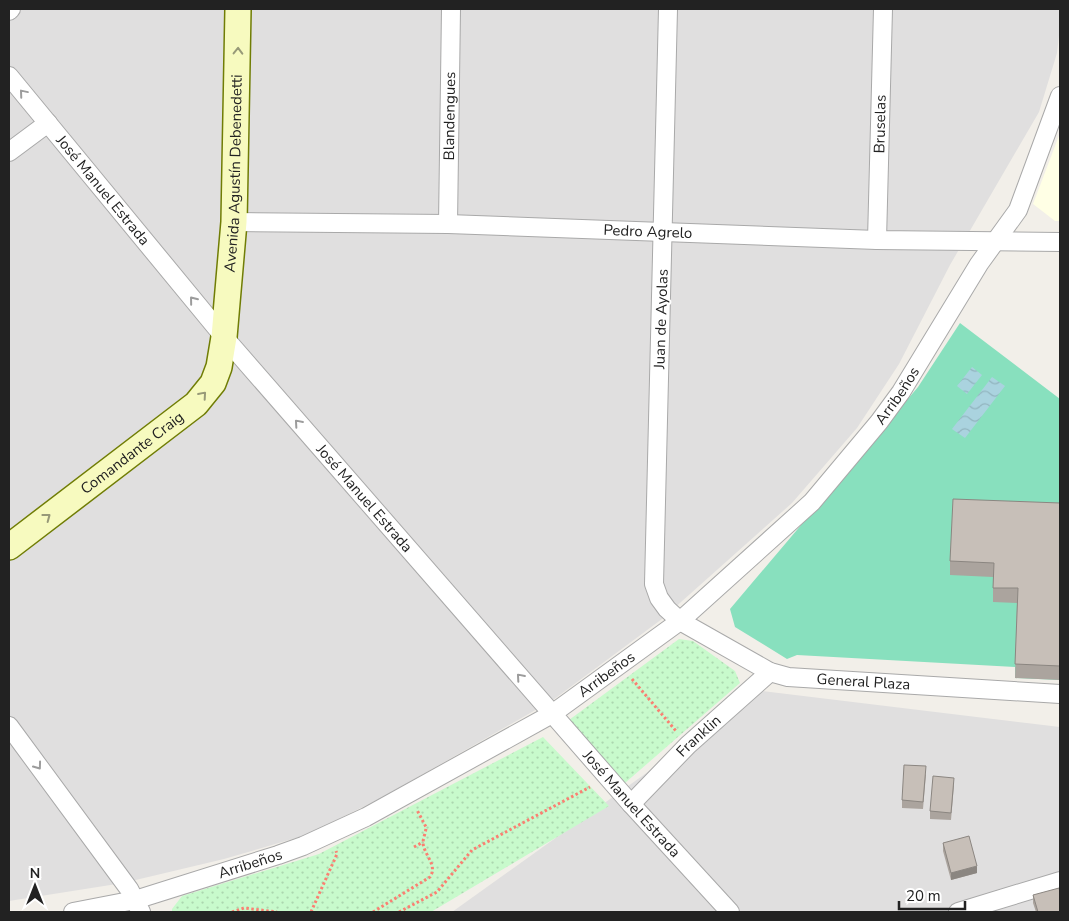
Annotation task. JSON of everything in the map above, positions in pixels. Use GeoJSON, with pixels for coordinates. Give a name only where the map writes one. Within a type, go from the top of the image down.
{"type":"FeatureCollection","features":[{"type":"Feature","properties":{"kind":"main road","name":"Avenida Agustín Debenedetti"},"geometry":{"type":"LineString","coordinates":[[224,338],[234,222],[238,9]]}},
{"type":"Feature","properties":{"kind":"main road","name":"Comandante Craig"},"geometry":{"type":"LineString","coordinates":[[9,547],[196,404],[213,384],[220,366],[224,338]]}},
{"type":"Feature","properties":{"kind":"street","name":"Blandengues"},"geometry":{"type":"LineString","coordinates":[[448,224],[452,9]]}},
{"type":"Feature","properties":{"kind":"street","name":"Juan de Ayolas"},"geometry":{"type":"LineString","coordinates":[[668,9],[654,584],[667,608],[680,621]]}},
{"type":"Feature","properties":{"kind":"street","name":"Bruselas"},"geometry":{"type":"LineString","coordinates":[[877,240],[883,9]]}},
{"type":"Feature","properties":{"kind":"street","name":"José Manuel Estrada"},"geometry":{"type":"LineString","coordinates":[[9,76],[224,338],[608,778],[730,912]]}},
{"type":"Feature","properties":{"kind":"street","name":"Arribeños"},"geometry":{"type":"LineString","coordinates":[[73,912],[138,906],[330,834],[407,795],[552,714],[680,621],[812,502],[880,422],[901,392],[978,264],[1018,210],[1060,96]]}},
{"type":"Feature","properties":{"kind":"street"},"geometry":{"type":"LineString","coordinates":[[9,152],[48,123]]}},
{"type":"Feature","properties":{"kind":"street","name":"Pedro Agrelo"},"geometry":{"type":"LineString","coordinates":[[234,222],[448,224],[877,240],[1060,242]]}},
{"type":"Feature","properties":{"kind":"street","name":"General Plaza"},"geometry":{"type":"LineString","coordinates":[[680,621],[770,672],[788,677],[1060,694]]}},
{"type":"Feature","properties":{"kind":"street","name":"Franklin"},"geometry":{"type":"LineString","coordinates":[[631,804],[688,745],[770,672]]}},
{"type":"Feature","properties":{"kind":"street"},"geometry":{"type":"LineString","coordinates":[[9,726],[129,889],[138,906]]}},
{"type":"Feature","properties":{"kind":"street"},"geometry":{"type":"LineString","coordinates":[[958,912],[1060,881]]}},
{"type":"Feature","properties":{"kind":"path"},"geometry":{"type":"LineString","coordinates":[[620,665],[688,745]]}},
{"type":"Feature","properties":{"kind":"path"},"geometry":{"type":"LineString","coordinates":[[399,912],[437,892],[472,850],[608,778]]}},
{"type":"Feature","properties":{"kind":"path"},"geometry":{"type":"LineString","coordinates":[[373,912],[430,878],[433,873],[433,867],[423,842],[426,827],[407,795]]}},
{"type":"Feature","properties":{"kind":"path"},"geometry":{"type":"LineString","coordinates":[[311,912],[337,854],[330,834]]}},
{"type":"Feature","properties":{"kind":"path"},"geometry":{"type":"LineString","coordinates":[[414,847],[423,842]]}},
{"type":"Feature","properties":{"kind":"path"},"geometry":{"type":"LineString","coordinates":[[232,912],[244,908],[277,912]]}},
{"type":"Feature","properties":{"kind":"shaded area"},"geometry":{"type":"Polygon","coordinates":[[[9,9],[1060,9],[1060,27],[1057,53],[1039,112],[950,265],[899,364],[857,428],[792,503],[662,619],[553,700],[383,797],[306,835],[224,859],[123,883],[9,901],[9,9]]]}},
{"type":"Feature","properties":{"kind":"shaded area"},"geometry":{"type":"Polygon","coordinates":[[[1060,133],[1060,221],[1055,221],[1033,204],[1060,133]]]}},
{"type":"Feature","properties":{"kind":"shaded area"},"geometry":{"type":"Polygon","coordinates":[[[761,691],[1060,727],[1060,912],[452,912],[761,691]]]}},
{"type":"Feature","properties":{"kind":"green space"},"geometry":{"type":"Polygon","coordinates":[[[960,323],[1060,399],[1060,680],[1015,678],[1015,667],[797,655],[787,659],[735,627],[730,609],[918,387],[960,323]]]}},
{"type":"Feature","properties":{"kind":"green space"},"geometry":{"type":"Polygon","coordinates":[[[679,639],[693,641],[735,671],[740,683],[625,783],[569,720],[679,639]]]}},
{"type":"Feature","properties":{"kind":"green space"},"geometry":{"type":"Polygon","coordinates":[[[543,737],[609,806],[431,912],[172,912],[172,909],[182,896],[319,854],[543,737]]]}},
{"type":"Feature","properties":{"kind":"water"},"geometry":{"type":"Polygon","coordinates":[[[972,367],[982,375],[967,394],[957,386],[972,367]]]}},
{"type":"Feature","properties":{"kind":"water"},"geometry":{"type":"Polygon","coordinates":[[[992,377],[1005,386],[965,438],[952,429],[992,377]]]}},
{"type":"Feature","properties":{"kind":"building"},"geometry":{"type":"Polygon","coordinates":[[[953,499],[1060,503],[1060,666],[1015,664],[1018,588],[993,588],[994,563],[950,561],[953,499]]]}},
{"type":"Feature","properties":{"kind":"building"},"geometry":{"type":"Polygon","coordinates":[[[904,765],[926,766],[923,802],[902,800],[904,765]]]}},
{"type":"Feature","properties":{"kind":"building"},"geometry":{"type":"Polygon","coordinates":[[[933,776],[954,778],[951,813],[930,811],[933,776]]]}},
{"type":"Feature","properties":{"kind":"building"},"geometry":{"type":"Polygon","coordinates":[[[969,836],[977,866],[951,873],[943,843],[969,836]]]}},
{"type":"Feature","properties":{"kind":"building"},"geometry":{"type":"Polygon","coordinates":[[[1059,888],[1060,912],[1038,912],[1033,895],[1059,888]]]}}]}
